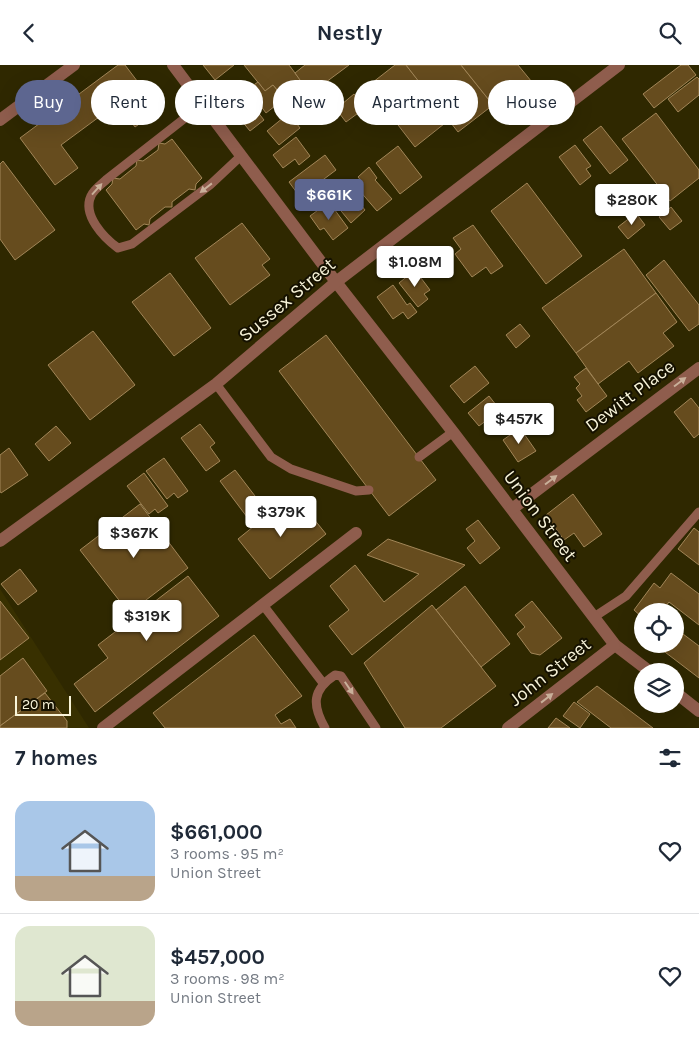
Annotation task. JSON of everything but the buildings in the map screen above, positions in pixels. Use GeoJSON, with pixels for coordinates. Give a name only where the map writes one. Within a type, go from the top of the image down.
{"type":"FeatureCollection","features":[{"type":"Feature","properties":{"kind":"street"},"geometry":{"type":"LineString","coordinates":[[0,120],[74,65]]}},
{"type":"Feature","properties":{"kind":"street","name":"Union Street"},"geometry":{"type":"LineString","coordinates":[[174,65],[185,80]]}},
{"type":"Feature","properties":{"kind":"street","name":"Sussex Street"},"geometry":{"type":"LineString","coordinates":[[0,541],[216,384],[336,282],[619,65]]}},
{"type":"Feature","properties":{"kind":"street","name":"Union Street"},"geometry":{"type":"LineString","coordinates":[[219,125],[336,282],[615,645],[639,663]]}},
{"type":"Feature","properties":{"kind":"street","name":"Dewitt Place"},"geometry":{"type":"LineString","coordinates":[[512,509],[699,367]]}},
{"type":"Feature","properties":{"kind":"street"},"geometry":{"type":"LineString","coordinates":[[103,728],[356,533]]}},
{"type":"Feature","properties":{"kind":"street","name":"John Street"},"geometry":{"type":"LineString","coordinates":[[508,728],[615,645]]}},
{"type":"Feature","properties":{"kind":"street"},"geometry":{"type":"LineString","coordinates":[[684,699],[699,711]]}},
{"type":"Feature","properties":{"kind":"lane"},"geometry":{"type":"LineString","coordinates":[[178,125],[107,179],[90,196],[88,209],[98,229],[118,248],[132,244],[210,185],[242,155]]}},
{"type":"Feature","properties":{"kind":"lane"},"geometry":{"type":"LineString","coordinates":[[216,384],[271,457],[291,469],[356,491],[369,490]]}},
{"type":"Feature","properties":{"kind":"lane"},"geometry":{"type":"LineString","coordinates":[[418,457],[453,432]]}},
{"type":"Feature","properties":{"kind":"lane"},"geometry":{"type":"LineString","coordinates":[[594,617],[626,596],[699,511]]}},
{"type":"Feature","properties":{"kind":"lane"},"geometry":{"type":"LineString","coordinates":[[263,605],[323,683]]}},
{"type":"Feature","properties":{"kind":"lane"},"geometry":{"type":"LineString","coordinates":[[326,728],[317,714],[316,699],[323,683],[335,675],[341,676],[376,728]]}},
{"type":"Feature","properties":{"kind":"shaded area"},"geometry":{"type":"Polygon","coordinates":[[[0,589],[89,728],[0,728],[0,589]]]}}]}
